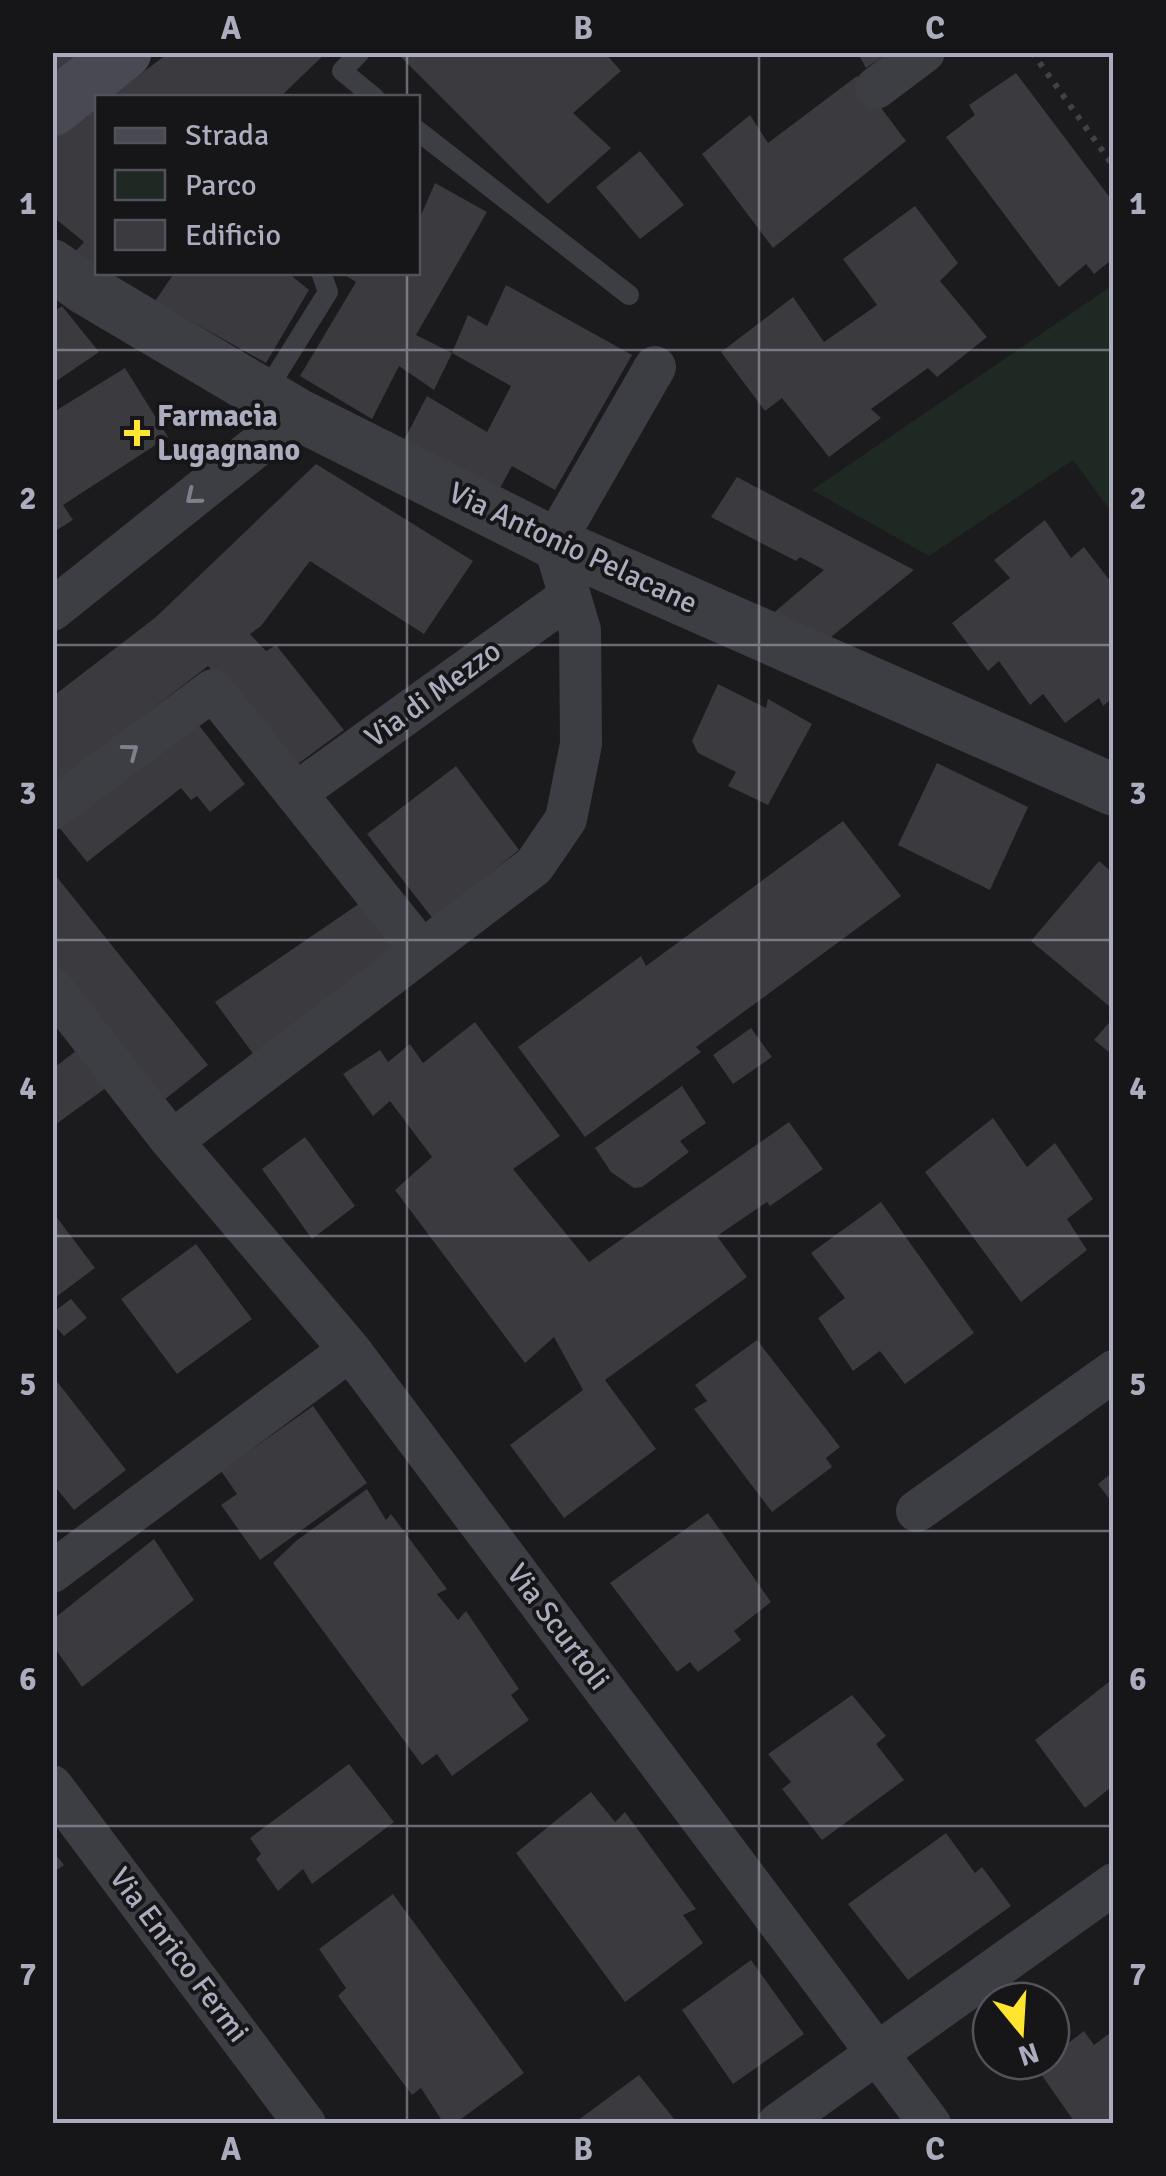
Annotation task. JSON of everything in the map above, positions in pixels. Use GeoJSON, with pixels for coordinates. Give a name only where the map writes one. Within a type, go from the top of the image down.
{"type":"FeatureCollection","features":[{"type":"Feature","properties":{"kind":"main road"},"geometry":{"type":"LineString","coordinates":[[52,109],[124,52]]}},
{"type":"Feature","properties":{"kind":"street"},"geometry":{"type":"LineString","coordinates":[[876,88],[924,52]]}},
{"type":"Feature","properties":{"kind":"street","name":"Via Antonio Pelacane"},"geometry":{"type":"LineString","coordinates":[[52,266],[280,404],[554,543],[1108,782]]}},
{"type":"Feature","properties":{"kind":"street"},"geometry":{"type":"LineString","coordinates":[[172,1141],[534,866],[566,819],[581,744],[580,630],[554,543],[655,367]]}},
{"type":"Feature","properties":{"kind":"street"},"geometry":{"type":"LineString","coordinates":[[52,610],[280,404]]}},
{"type":"Feature","properties":{"kind":"street","name":"Via di Mezzo"},"geometry":{"type":"LineString","coordinates":[[296,794],[570,596]]}},
{"type":"Feature","properties":{"kind":"street"},"geometry":{"type":"LineString","coordinates":[[52,809],[213,690],[422,952]]}},
{"type":"Feature","properties":{"kind":"street","name":"Via Scurtoli"},"geometry":{"type":"LineString","coordinates":[[52,988],[172,1141],[350,1350],[930,2124]]}},
{"type":"Feature","properties":{"kind":"street"},"geometry":{"type":"LineString","coordinates":[[52,1572],[350,1350]]}},
{"type":"Feature","properties":{"kind":"street"},"geometry":{"type":"LineString","coordinates":[[916,1511],[1114,1371]]}},
{"type":"Feature","properties":{"kind":"street","name":"Via Enrico Fermi"},"geometry":{"type":"LineString","coordinates":[[52,1786],[305,2124]]}},
{"type":"Feature","properties":{"kind":"street"},"geometry":{"type":"LineString","coordinates":[[778,2124],[1114,1884]]}},
{"type":"Feature","properties":{"kind":"lane"},"geometry":{"type":"LineString","coordinates":[[360,52],[342,71],[371,95]]}},
{"type":"Feature","properties":{"kind":"lane"},"geometry":{"type":"LineString","coordinates":[[420,133],[629,295]]}},
{"type":"Feature","properties":{"kind":"lane"},"geometry":{"type":"LineString","coordinates":[[280,404],[328,292],[321,275]]}},
{"type":"Feature","properties":{"kind":"path"},"geometry":{"type":"LineString","coordinates":[[1032,52],[1114,167]]}},
{"type":"Feature","properties":{"kind":"green space"},"geometry":{"type":"Polygon","coordinates":[[[1113,285],[1113,514],[1073,460],[929,556],[812,490],[1113,285]]]}},
{"type":"Feature","properties":{"kind":"building"},"geometry":{"type":"Polygon","coordinates":[[[52,52],[90,52],[52,78],[52,52]]]}},
{"type":"Feature","properties":{"kind":"building"},"geometry":{"type":"Polygon","coordinates":[[[170,52],[327,52],[282,95],[112,95],[170,52]]]}},
{"type":"Feature","properties":{"kind":"building"},"geometry":{"type":"Polygon","coordinates":[[[604,52],[621,71],[573,113],[611,148],[548,204],[399,55],[604,52]]]}},
{"type":"Feature","properties":{"kind":"building"},"geometry":{"type":"Polygon","coordinates":[[[857,52],[890,52],[866,68],[857,52]]]}},
{"type":"Feature","properties":{"kind":"building"},"geometry":{"type":"Polygon","coordinates":[[[1016,73],[1114,203],[1114,258],[1094,274],[1086,264],[1059,287],[946,137],[975,115],[969,105],[1016,73]]]}},
{"type":"Feature","properties":{"kind":"building"},"geometry":{"type":"Polygon","coordinates":[[[857,76],[906,141],[773,248],[702,154],[750,115],[768,143],[857,76]]]}},
{"type":"Feature","properties":{"kind":"building"},"geometry":{"type":"Polygon","coordinates":[[[95,107],[95,269],[72,255],[84,242],[52,216],[52,138],[95,107]]]}},
{"type":"Feature","properties":{"kind":"building"},"geometry":{"type":"Polygon","coordinates":[[[640,151],[684,205],[640,239],[596,187],[640,151]]]}},
{"type":"Feature","properties":{"kind":"building"},"geometry":{"type":"Polygon","coordinates":[[[435,183],[487,212],[416,335],[452,353],[434,390],[399,366],[372,419],[300,376],[356,282],[345,275],[420,275],[420,217],[435,183]]]}},
{"type":"Feature","properties":{"kind":"building"},"geometry":{"type":"Polygon","coordinates":[[[915,206],[958,263],[940,281],[987,337],[937,377],[928,368],[871,409],[881,418],[829,457],[782,398],[765,411],[721,352],[793,297],[824,342],[877,305],[843,259],[915,206]]]}},
{"type":"Feature","properties":{"kind":"building"},"geometry":{"type":"Polygon","coordinates":[[[173,275],[291,275],[309,290],[266,363],[155,301],[173,275]]]}},
{"type":"Feature","properties":{"kind":"building"},"geometry":{"type":"Polygon","coordinates":[[[506,285],[632,355],[555,490],[512,466],[493,501],[402,444],[427,396],[487,432],[511,386],[452,353],[468,315],[487,326],[506,285]]]}},
{"type":"Feature","properties":{"kind":"building"},"geometry":{"type":"Polygon","coordinates":[[[62,306],[99,352],[52,384],[52,313],[62,306]]]}},
{"type":"Feature","properties":{"kind":"building"},"geometry":{"type":"Polygon","coordinates":[[[125,368],[168,437],[63,505],[73,520],[52,533],[52,413],[125,368]]]}},
{"type":"Feature","properties":{"kind":"building"},"geometry":{"type":"Polygon","coordinates":[[[316,464],[473,561],[424,634],[310,561],[261,626],[250,634],[266,651],[276,645],[344,730],[291,769],[208,666],[52,786],[52,697],[156,617],[316,464]]]}},
{"type":"Feature","properties":{"kind":"building"},"geometry":{"type":"Polygon","coordinates":[[[737,477],[914,570],[831,637],[771,615],[824,570],[800,557],[796,561],[711,517],[737,477]]]}},
{"type":"Feature","properties":{"kind":"building"},"geometry":{"type":"Polygon","coordinates":[[[1045,520],[1071,558],[1084,547],[1114,586],[1114,697],[1103,706],[1099,698],[1065,723],[1043,694],[1030,705],[999,661],[988,671],[952,623],[1010,578],[994,560],[1045,520]]]}},
{"type":"Feature","properties":{"kind":"building"},"geometry":{"type":"Polygon","coordinates":[[[718,684],[766,708],[768,699],[812,724],[768,805],[728,786],[736,772],[698,753],[692,741],[718,684]]]}},
{"type":"Feature","properties":{"kind":"building"},"geometry":{"type":"Polygon","coordinates":[[[194,719],[245,784],[210,812],[197,796],[191,800],[181,788],[87,862],[58,826],[194,719]]]}},
{"type":"Feature","properties":{"kind":"building"},"geometry":{"type":"Polygon","coordinates":[[[937,763],[1028,807],[990,890],[898,845],[937,763]]]}},
{"type":"Feature","properties":{"kind":"building"},"geometry":{"type":"Polygon","coordinates":[[[456,766],[519,850],[433,919],[367,834],[456,766]]]}},
{"type":"Feature","properties":{"kind":"building"},"geometry":{"type":"Polygon","coordinates":[[[843,821],[901,896],[696,1047],[701,1052],[585,1137],[518,1047],[641,956],[646,966],[843,821]]]}},
{"type":"Feature","properties":{"kind":"building"},"geometry":{"type":"Polygon","coordinates":[[[1099,861],[1114,874],[1114,1001],[1109,1006],[1031,941],[1099,861]]]}},
{"type":"Feature","properties":{"kind":"building"},"geometry":{"type":"Polygon","coordinates":[[[52,871],[208,1065],[159,1104],[52,972],[52,871]]]}},
{"type":"Feature","properties":{"kind":"building"},"geometry":{"type":"Polygon","coordinates":[[[366,899],[407,947],[254,1055],[215,1002],[366,899]]]}},
{"type":"Feature","properties":{"kind":"building"},"geometry":{"type":"Polygon","coordinates":[[[1114,1017],[1114,1056],[1094,1040],[1114,1017]]]}},
{"type":"Feature","properties":{"kind":"building"},"geometry":{"type":"Polygon","coordinates":[[[475,1022],[560,1136],[513,1169],[589,1262],[789,1122],[823,1169],[717,1236],[747,1277],[605,1380],[656,1449],[564,1518],[510,1445],[583,1390],[554,1337],[525,1363],[395,1190],[432,1157],[390,1101],[373,1116],[343,1074],[380,1050],[388,1062],[410,1044],[423,1063],[475,1022]]]}},
{"type":"Feature","properties":{"kind":"building"},"geometry":{"type":"Polygon","coordinates":[[[751,1028],[772,1057],[733,1084],[713,1055],[751,1028]]]}},
{"type":"Feature","properties":{"kind":"building"},"geometry":{"type":"Polygon","coordinates":[[[81,1047],[110,1085],[52,1127],[52,1063],[55,1067],[81,1047]]]}},
{"type":"Feature","properties":{"kind":"building"},"geometry":{"type":"Polygon","coordinates":[[[682,1086],[706,1123],[680,1141],[689,1152],[642,1187],[634,1188],[611,1172],[595,1148],[682,1086]]]}},
{"type":"Feature","properties":{"kind":"building"},"geometry":{"type":"Polygon","coordinates":[[[993,1118],[1027,1167],[1055,1143],[1093,1199],[1067,1219],[1087,1250],[1021,1302],[925,1172],[993,1118]]]}},
{"type":"Feature","properties":{"kind":"building"},"geometry":{"type":"Polygon","coordinates":[[[305,1137],[355,1206],[312,1239],[262,1169],[305,1137]]]}},
{"type":"Feature","properties":{"kind":"building"},"geometry":{"type":"Polygon","coordinates":[[[881,1202],[974,1333],[905,1384],[880,1351],[853,1371],[818,1318],[845,1298],[811,1253],[881,1202]]]}},
{"type":"Feature","properties":{"kind":"building"},"geometry":{"type":"Polygon","coordinates":[[[52,1211],[95,1268],[52,1300],[52,1211]]]}},
{"type":"Feature","properties":{"kind":"building"},"geometry":{"type":"Polygon","coordinates":[[[196,1244],[252,1319],[177,1374],[121,1299],[196,1244]]]}},
{"type":"Feature","properties":{"kind":"building"},"geometry":{"type":"Polygon","coordinates":[[[71,1299],[87,1318],[64,1336],[52,1323],[52,1313],[71,1299]]]}},
{"type":"Feature","properties":{"kind":"building"},"geometry":{"type":"Polygon","coordinates":[[[757,1340],[840,1447],[826,1458],[832,1467],[772,1512],[694,1409],[707,1401],[695,1385],[757,1340]]]}},
{"type":"Feature","properties":{"kind":"building"},"geometry":{"type":"Polygon","coordinates":[[[52,1375],[126,1470],[74,1510],[52,1483],[52,1375]]]}},
{"type":"Feature","properties":{"kind":"building"},"geometry":{"type":"Polygon","coordinates":[[[313,1406],[367,1483],[260,1560],[221,1505],[237,1494],[221,1471],[313,1406]]]}},
{"type":"Feature","properties":{"kind":"building"},"geometry":{"type":"Polygon","coordinates":[[[1114,1471],[1114,1505],[1098,1484],[1114,1471]]]}},
{"type":"Feature","properties":{"kind":"building"},"geometry":{"type":"Polygon","coordinates":[[[367,1489],[386,1520],[391,1514],[447,1589],[437,1594],[458,1620],[466,1611],[519,1689],[511,1695],[529,1720],[452,1776],[437,1754],[422,1765],[273,1563],[296,1541],[367,1489]]]}},
{"type":"Feature","properties":{"kind":"building"},"geometry":{"type":"Polygon","coordinates":[[[708,1513],[771,1602],[734,1631],[741,1640],[698,1672],[690,1662],[677,1672],[610,1583],[708,1513]]]}},
{"type":"Feature","properties":{"kind":"building"},"geometry":{"type":"Polygon","coordinates":[[[154,1539],[194,1600],[82,1687],[52,1644],[52,1620],[154,1539]]]}},
{"type":"Feature","properties":{"kind":"building"},"geometry":{"type":"Polygon","coordinates":[[[1114,1678],[1114,1785],[1085,1808],[1035,1740],[1114,1678]]]}},
{"type":"Feature","properties":{"kind":"building"},"geometry":{"type":"Polygon","coordinates":[[[852,1695],[886,1736],[876,1744],[904,1780],[822,1840],[782,1789],[791,1782],[768,1754],[852,1695]]]}},
{"type":"Feature","properties":{"kind":"building"},"geometry":{"type":"Polygon","coordinates":[[[349,1764],[394,1822],[312,1884],[303,1869],[278,1891],[256,1859],[261,1854],[250,1838],[349,1764]]]}},
{"type":"Feature","properties":{"kind":"building"},"geometry":{"type":"Polygon","coordinates":[[[591,1792],[615,1822],[625,1812],[696,1909],[683,1915],[703,1943],[625,2002],[516,1853],[591,1792]]]}},
{"type":"Feature","properties":{"kind":"building"},"geometry":{"type":"Polygon","coordinates":[[[946,1833],[975,1873],[982,1867],[1011,1906],[908,1980],[848,1904],[946,1833]]]}},
{"type":"Feature","properties":{"kind":"building"},"geometry":{"type":"Polygon","coordinates":[[[52,1850],[64,1865],[52,1873],[52,1850]]]}},
{"type":"Feature","properties":{"kind":"building"},"geometry":{"type":"Polygon","coordinates":[[[393,1894],[524,2073],[454,2124],[444,2124],[421,2088],[412,2095],[338,1996],[346,1988],[319,1949],[393,1894]]]}},
{"type":"Feature","properties":{"kind":"building"},"geometry":{"type":"Polygon","coordinates":[[[751,1960],[804,2034],[733,2084],[682,2010],[751,1960]]]}},
{"type":"Feature","properties":{"kind":"building"},"geometry":{"type":"Polygon","coordinates":[[[1114,2030],[1114,2124],[1076,2124],[1046,2081],[1071,2081],[1071,2041],[1084,2031],[1094,2045],[1114,2030]]]}},
{"type":"Feature","properties":{"kind":"building"},"geometry":{"type":"Polygon","coordinates":[[[639,2075],[678,2124],[573,2124],[639,2075]]]}},
{"type":"Feature","properties":{"kind":"place","name":"Farmacia Lugagnano"},"geometry":{"type":"Point","coordinates":[137,433]}}]}
